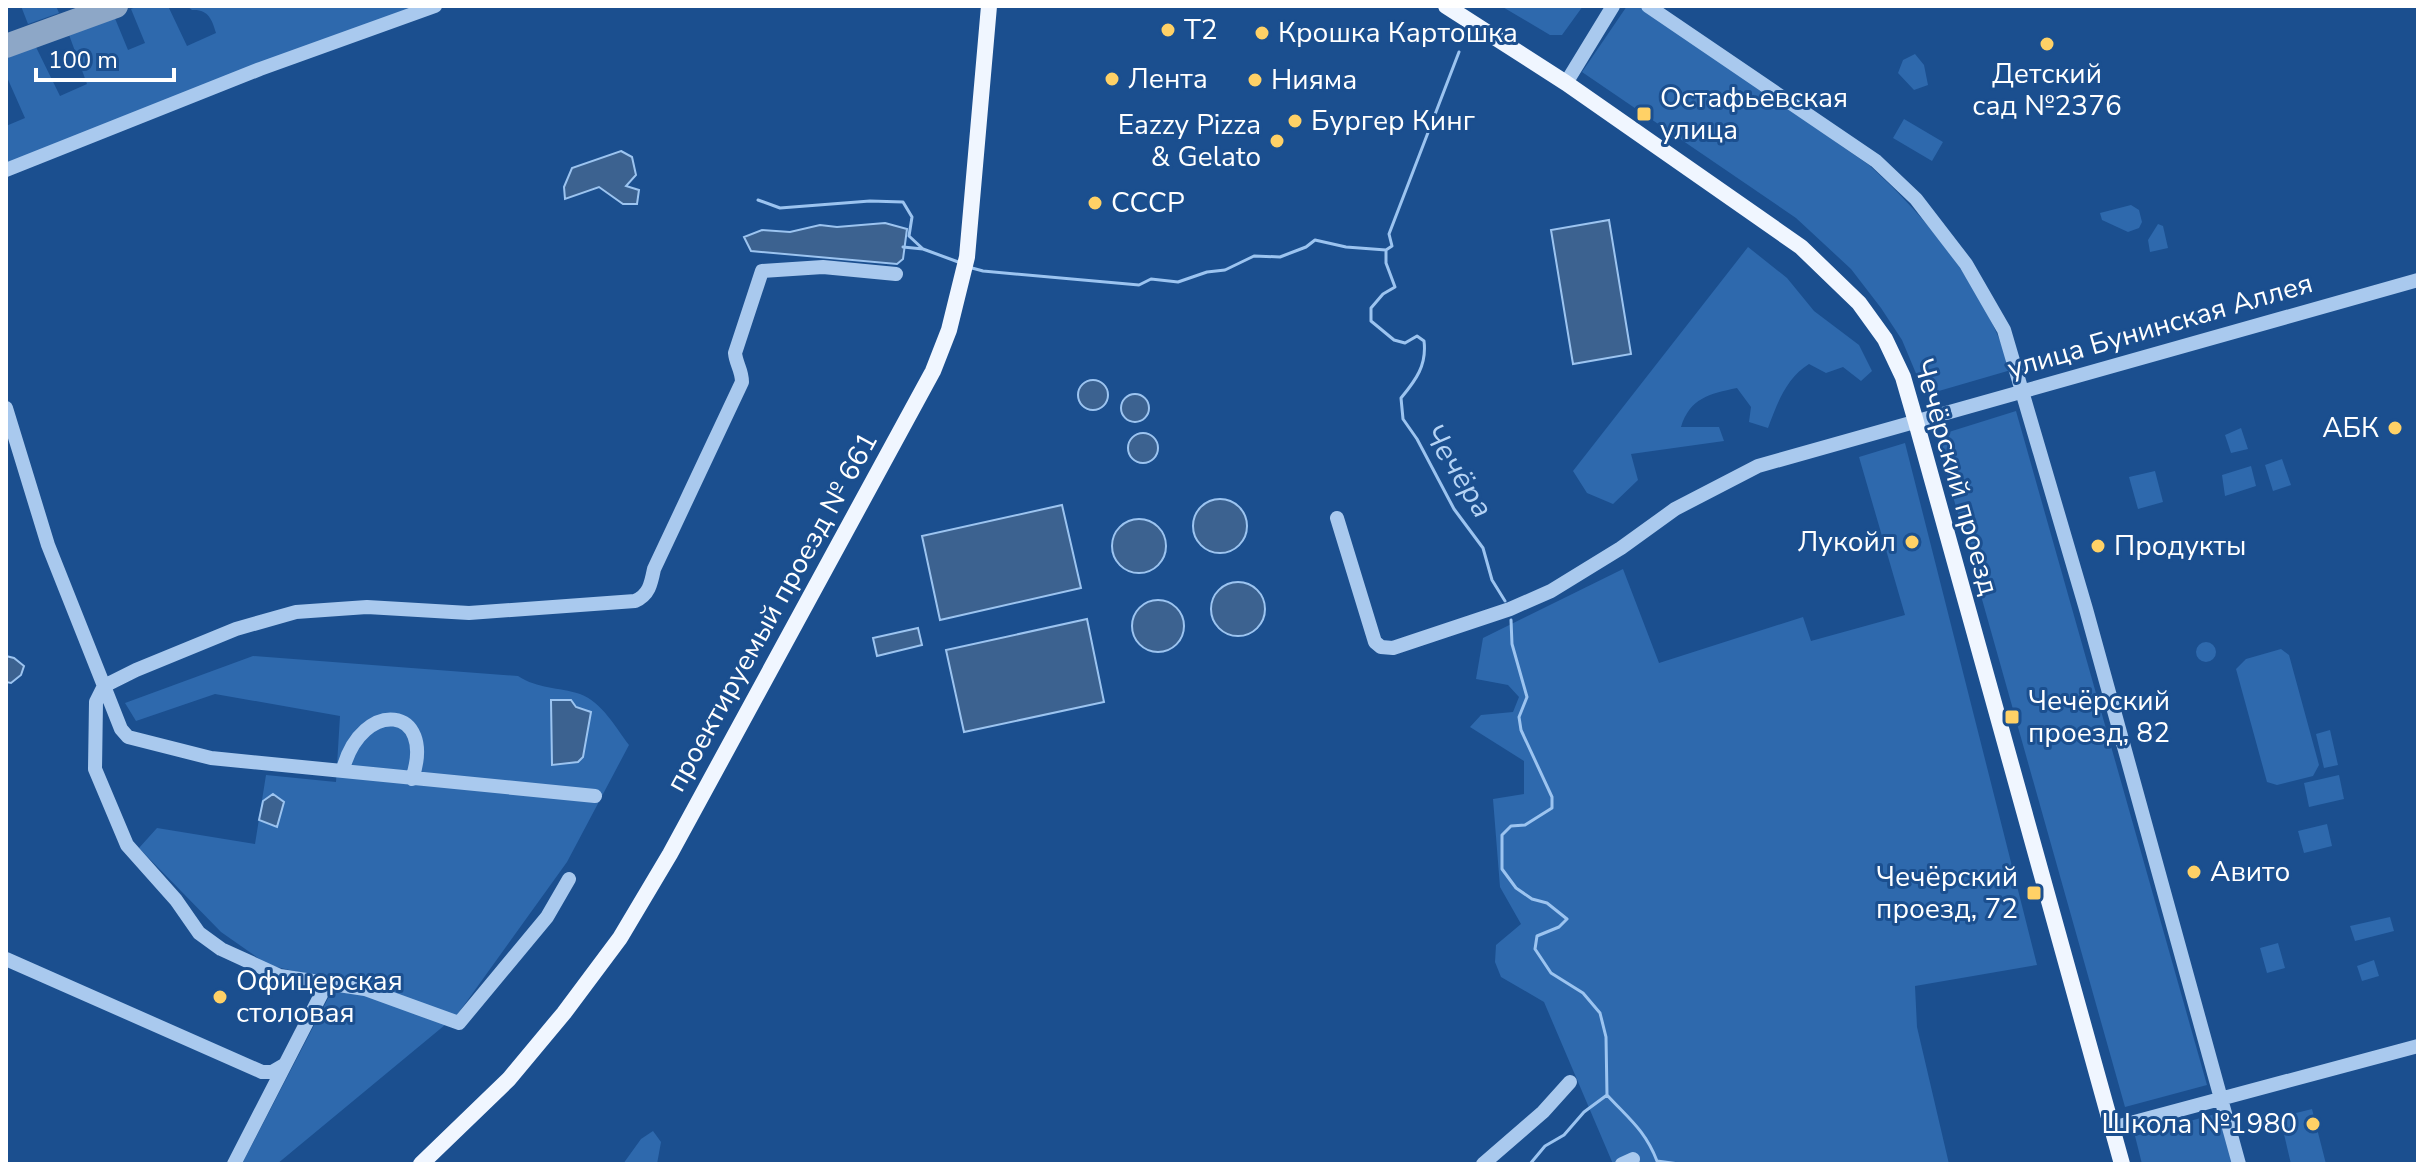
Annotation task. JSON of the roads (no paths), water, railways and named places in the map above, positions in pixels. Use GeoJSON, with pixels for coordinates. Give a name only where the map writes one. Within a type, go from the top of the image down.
{"type":"FeatureCollection","features":[{"type":"Feature","properties":{"kind":"main road","name":"проектируемый проезд № 661"},"geometry":{"type":"LineString","coordinates":[[421,1164],[509,1079],[620,938],[670,854],[933,371],[949,330],[967,257],[989,6]]}},
{"type":"Feature","properties":{"kind":"main road","name":"Чечёрский проезд"},"geometry":{"type":"LineString","coordinates":[[1446,6],[1566,83],[1783,232],[1859,303],[1890,347],[1903,377],[1916,422],[2122,1164]]}},
{"type":"Feature","properties":{"kind":"street"},"geometry":{"type":"LineString","coordinates":[[6,170],[260,69],[435,6]]}},
{"type":"Feature","properties":{"kind":"street"},"geometry":{"type":"LineString","coordinates":[[1566,83],[1613,6]]}},
{"type":"Feature","properties":{"kind":"street"},"geometry":{"type":"LineString","coordinates":[[1648,6],[1868,155],[1916,199],[1966,264],[2004,330],[2239,1164]]}},
{"type":"Feature","properties":{"kind":"street"},"geometry":{"type":"LineString","coordinates":[[569,879],[547,917],[459,1023],[365,989],[280,976],[199,933],[176,900],[127,845],[95,769],[96,702],[104,686],[136,670],[236,629],[296,612],[367,607],[469,613],[643,598],[742,382],[742,370],[735,353],[762,271],[823,267],[896,274]]}},
{"type":"Feature","properties":{"kind":"street","name":"улица Бунинская Аллея"},"geometry":{"type":"LineString","coordinates":[[1337,518],[1375,642],[1381,647],[1393,648],[1510,609],[1562,585],[1675,509],[1758,466],[2418,280]]}},
{"type":"Feature","properties":{"kind":"street"},"geometry":{"type":"LineString","coordinates":[[6,408],[48,545],[121,729],[128,737],[211,758],[595,796]]}},
{"type":"Feature","properties":{"kind":"street"},"geometry":{"type":"LineString","coordinates":[[343,769],[347,752],[357,736],[373,723],[385,718],[395,719],[414,733],[420,750],[412,779]]}},
{"type":"Feature","properties":{"kind":"street"},"geometry":{"type":"LineString","coordinates":[[6,959],[183,1036],[241,1065],[272,1072],[284,1065]]}},
{"type":"Feature","properties":{"kind":"street"},"geometry":{"type":"LineString","coordinates":[[234,1164],[327,983]]}},
{"type":"Feature","properties":{"kind":"street"},"geometry":{"type":"LineString","coordinates":[[2112,1128],[2418,1046]]}},
{"type":"Feature","properties":{"kind":"street"},"geometry":{"type":"LineString","coordinates":[[1483,1164],[1543,1112],[1570,1082]]}},
{"type":"Feature","properties":{"kind":"waterway","name":"Чечёра"},"geometry":{"type":"LineString","coordinates":[[1459,52],[1389,234],[1392,246],[1386,250],[1386,263],[1395,287],[1383,294],[1371,308],[1371,321],[1394,340],[1405,343],[1417,336],[1424,341],[1424,358],[1419,372],[1401,398],[1403,419],[1454,509],[1483,548],[1492,580],[1505,601]]}},
{"type":"Feature","properties":{"kind":"waterway"},"geometry":{"type":"LineString","coordinates":[[758,200],[780,208],[870,201],[903,202],[912,217],[909,236],[923,249]]}},
{"type":"Feature","properties":{"kind":"waterway"},"geometry":{"type":"LineString","coordinates":[[972,268],[1139,285],[1151,279],[1178,282],[1207,272],[1225,270],[1254,256],[1280,257],[1315,240],[1346,247],[1386,250]]}},
{"type":"Feature","properties":{"kind":"waterway"},"geometry":{"type":"LineString","coordinates":[[903,247],[923,249],[961,263]]}},
{"type":"Feature","properties":{"kind":"waterway","name":"Чечёра"},"geometry":{"type":"LineString","coordinates":[[1511,620],[1512,644],[1527,697],[1519,717],[1521,730],[1552,797],[1552,808],[1525,825],[1511,826],[1502,835],[1502,869],[1516,888],[1532,899],[1547,903],[1567,919],[1559,927],[1537,936],[1535,949],[1551,973],[1583,993],[1600,1013],[1606,1037],[1607,1095],[1641,1133],[1657,1161],[1679,1164]]}},
{"type":"Feature","properties":{"kind":"waterway"},"geometry":{"type":"LineString","coordinates":[[1530,1164],[1545,1146],[1564,1135],[1584,1112],[1607,1095]]}},
{"type":"Feature","properties":{"kind":"place","name":"T2"},"geometry":{"type":"Point","coordinates":[1168,30]}},
{"type":"Feature","properties":{"kind":"place","name":"Крошка Картошка"},"geometry":{"type":"Point","coordinates":[1262,33]}},
{"type":"Feature","properties":{"kind":"place","name":"Детский сад №2376"},"geometry":{"type":"Point","coordinates":[2047,44]}},
{"type":"Feature","properties":{"kind":"place","name":"Лента"},"geometry":{"type":"Point","coordinates":[1112,79]}},
{"type":"Feature","properties":{"kind":"place","name":"Нияма"},"geometry":{"type":"Point","coordinates":[1255,80]}},
{"type":"Feature","properties":{"kind":"place","name":"Остафьевская улица"},"geometry":{"type":"Point","coordinates":[1644,114]}},
{"type":"Feature","properties":{"kind":"place","name":"Бургер Кинг"},"geometry":{"type":"Point","coordinates":[1295,121]}},
{"type":"Feature","properties":{"kind":"place","name":"Eazzy Pizza & Gelato"},"geometry":{"type":"Point","coordinates":[1277,141]}},
{"type":"Feature","properties":{"kind":"place","name":"СССР"},"geometry":{"type":"Point","coordinates":[1095,203]}},
{"type":"Feature","properties":{"kind":"place","name":"АБК"},"geometry":{"type":"Point","coordinates":[2395,428]}},
{"type":"Feature","properties":{"kind":"place","name":"Лукойл"},"geometry":{"type":"Point","coordinates":[1912,542]}},
{"type":"Feature","properties":{"kind":"place","name":"Продукты"},"geometry":{"type":"Point","coordinates":[2098,546]}},
{"type":"Feature","properties":{"kind":"place","name":"Чечёрский проезд, 82"},"geometry":{"type":"Point","coordinates":[2012,717]}},
{"type":"Feature","properties":{"kind":"place","name":"Авито"},"geometry":{"type":"Point","coordinates":[2194,872]}},
{"type":"Feature","properties":{"kind":"place","name":"Чечёрский проезд, 72"},"geometry":{"type":"Point","coordinates":[2034,893]}},
{"type":"Feature","properties":{"kind":"place","name":"Офицерская столовая"},"geometry":{"type":"Point","coordinates":[220,997]}},
{"type":"Feature","properties":{"kind":"place","name":"Школа №1980"},"geometry":{"type":"Point","coordinates":[2313,1124]}}]}
